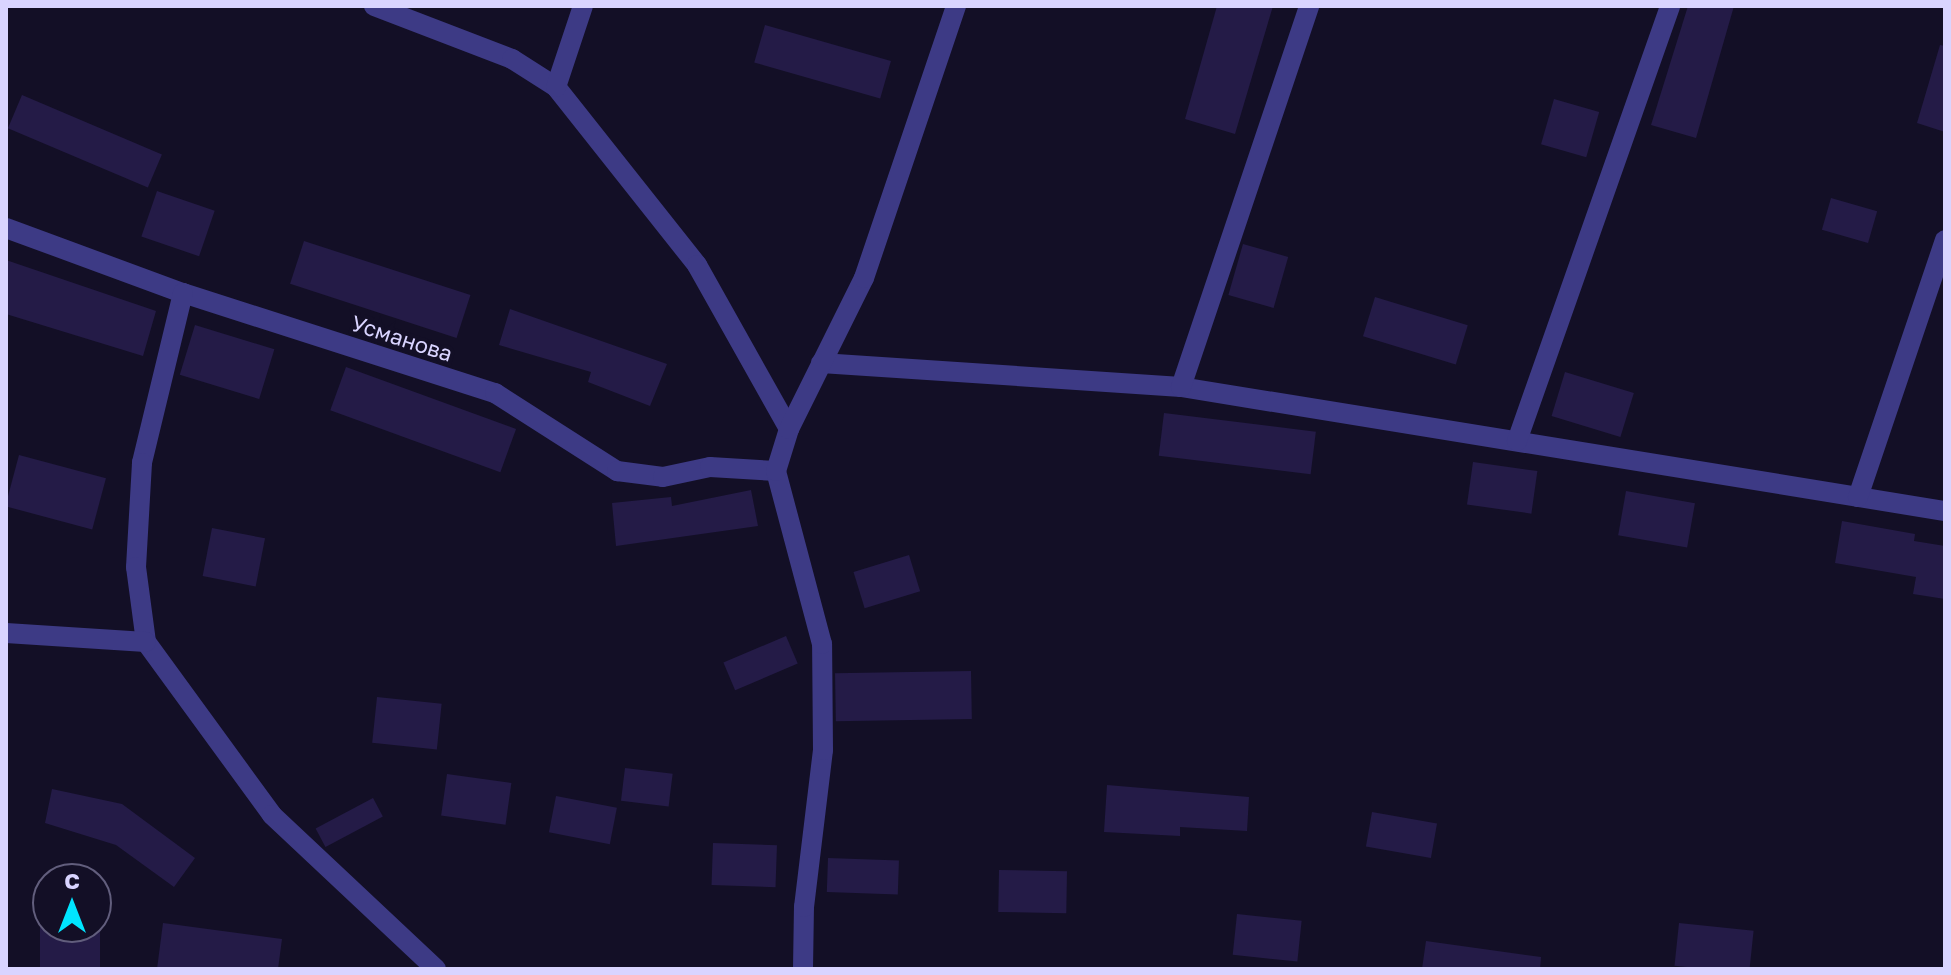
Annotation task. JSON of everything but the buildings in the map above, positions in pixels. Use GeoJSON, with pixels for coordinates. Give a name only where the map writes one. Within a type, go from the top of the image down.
{"type":"FeatureCollection","features":[{"type":"Feature","properties":{"kind":"street"},"geometry":{"type":"LineString","coordinates":[[374,6],[512,59],[556,87],[697,265],[789,429]]}},
{"type":"Feature","properties":{"kind":"street"},"geometry":{"type":"LineString","coordinates":[[556,87],[583,6]]}},
{"type":"Feature","properties":{"kind":"street"},"geometry":{"type":"LineString","coordinates":[[803,969],[804,907],[823,750],[822,644],[776,471],[789,429],[864,278],[956,6]]}},
{"type":"Feature","properties":{"kind":"street"},"geometry":{"type":"LineString","coordinates":[[1181,387],[1309,6]]}},
{"type":"Feature","properties":{"kind":"street"},"geometry":{"type":"LineString","coordinates":[[1517,441],[1670,6]]}},
{"type":"Feature","properties":{"kind":"street","name":"Усманова"},"geometry":{"type":"LineString","coordinates":[[6,228],[183,293],[495,393],[617,471],[663,477],[710,467],[776,471]]}},
{"type":"Feature","properties":{"kind":"street"},"geometry":{"type":"LineString","coordinates":[[1858,497],[1945,240]]}},
{"type":"Feature","properties":{"kind":"street"},"geometry":{"type":"LineString","coordinates":[[183,293],[142,463],[136,567],[146,642],[272,815],[436,969]]}},
{"type":"Feature","properties":{"kind":"street"},"geometry":{"type":"LineString","coordinates":[[821,363],[1181,387],[1945,511]]}},
{"type":"Feature","properties":{"kind":"street"},"geometry":{"type":"LineString","coordinates":[[6,633],[146,642]]}}]}
